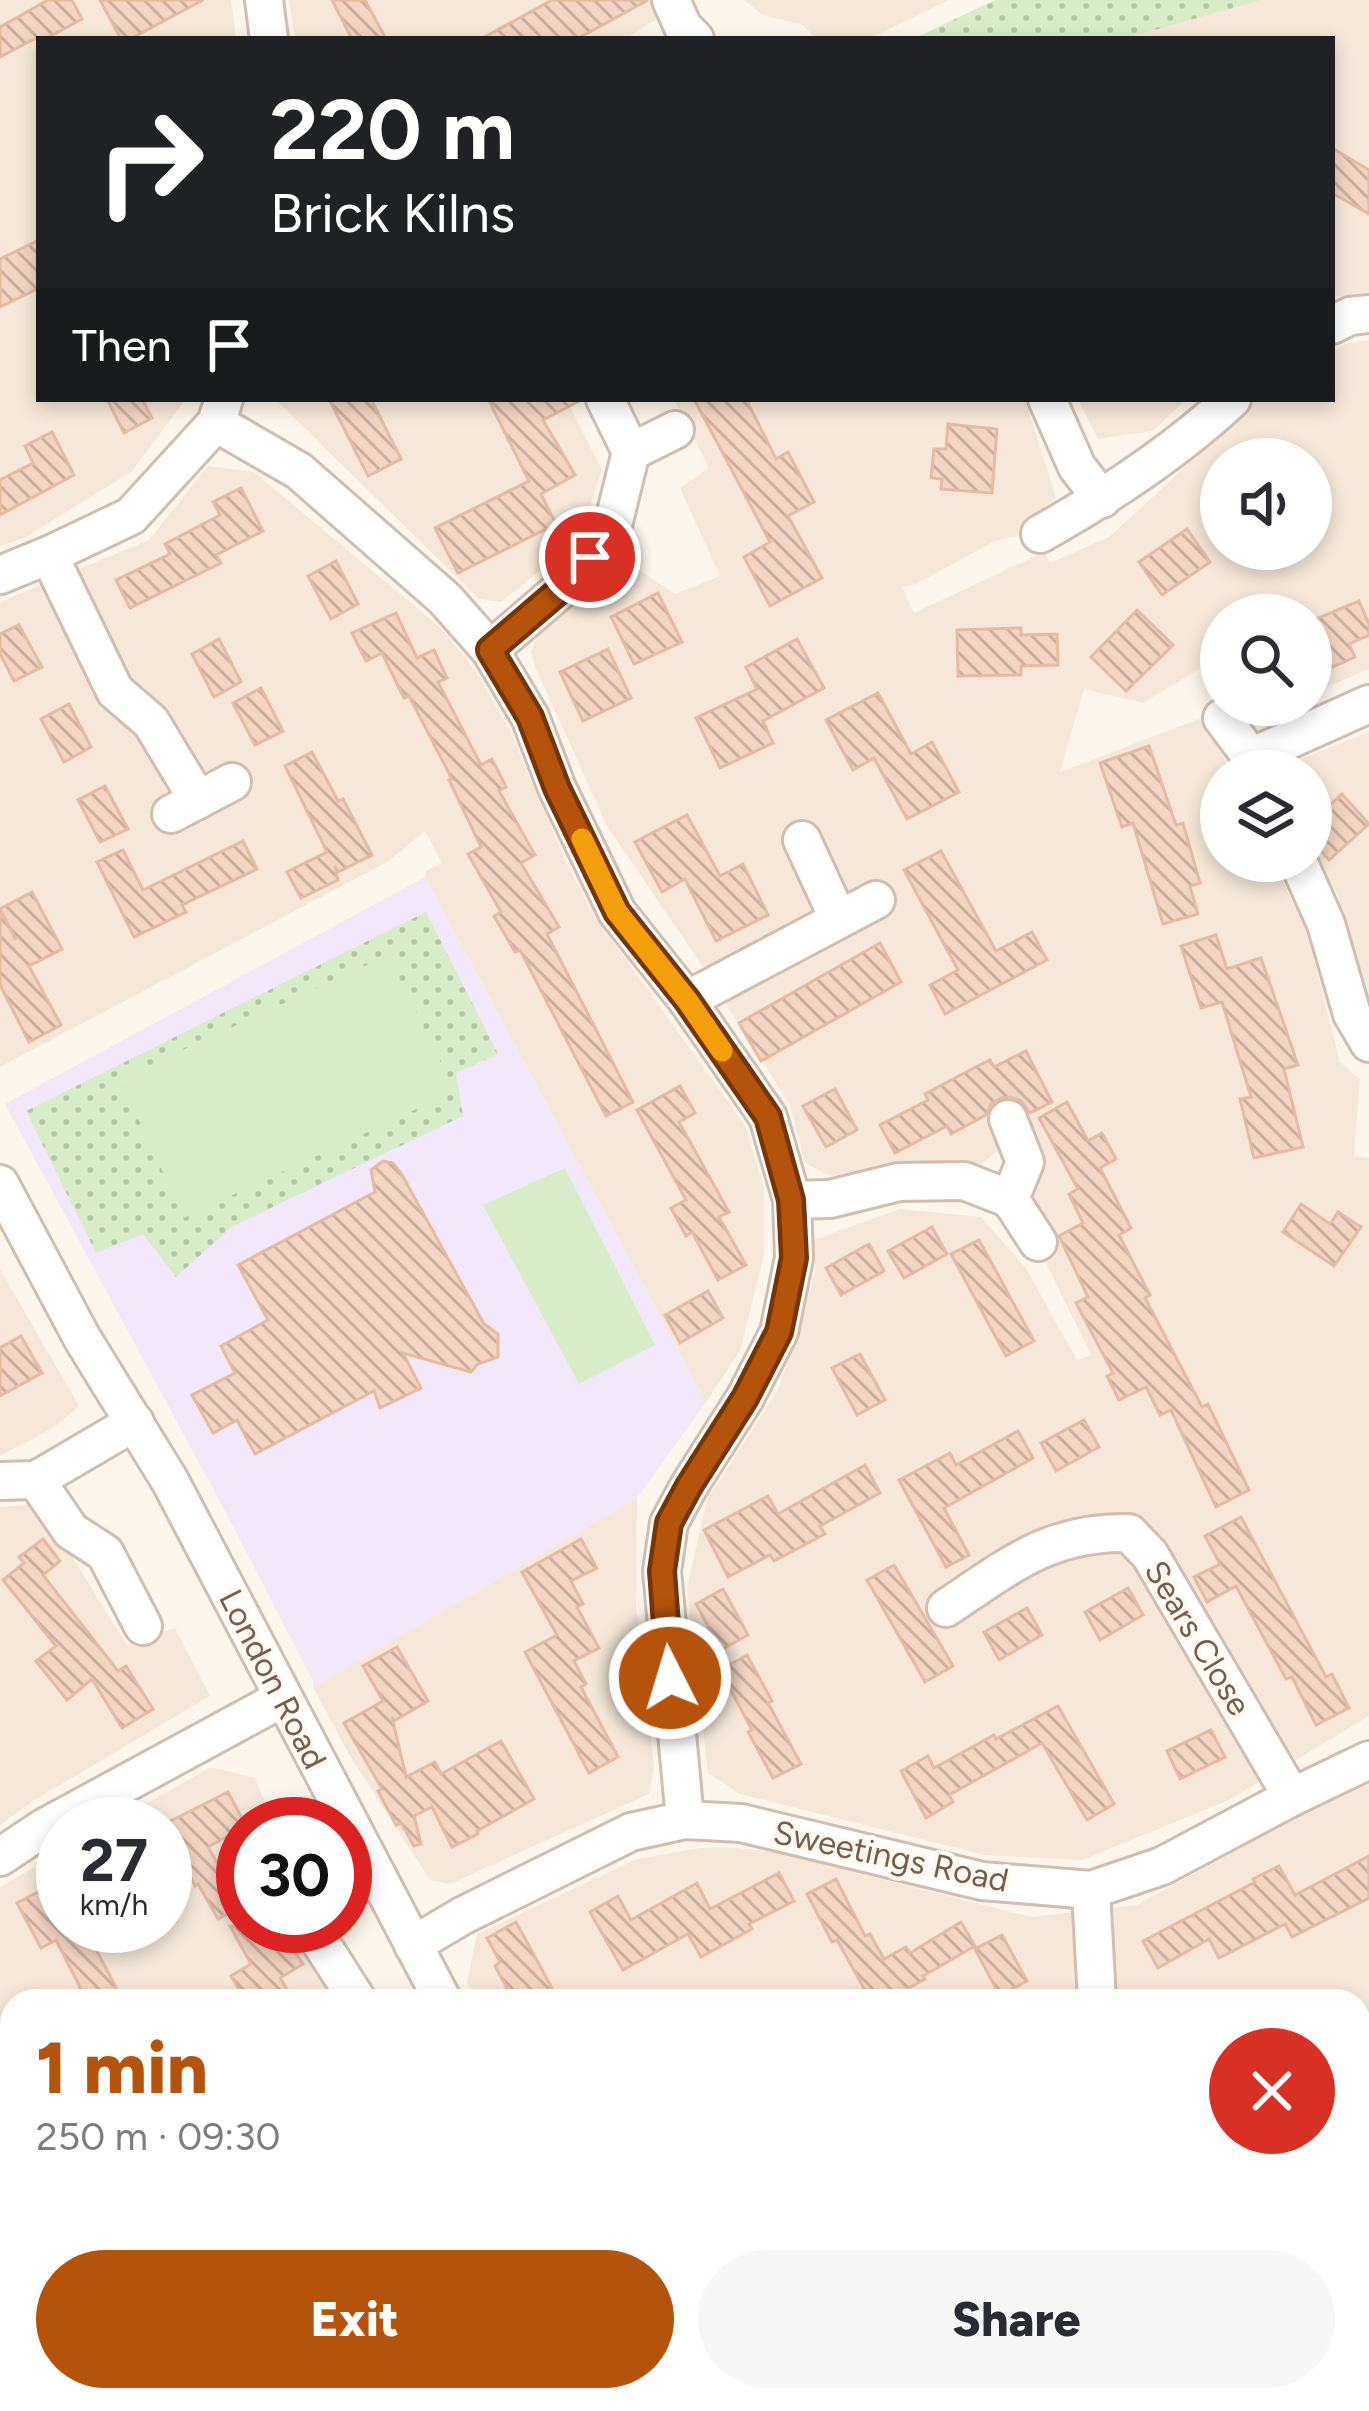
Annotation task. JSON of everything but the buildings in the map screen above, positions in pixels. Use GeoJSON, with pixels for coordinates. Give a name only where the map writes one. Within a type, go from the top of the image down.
{"type":"FeatureCollection","features":[{"type":"Feature","properties":{"kind":"street"},"geometry":{"type":"LineString","coordinates":[[263,0],[268,36]]}},
{"type":"Feature","properties":{"kind":"street"},"geometry":{"type":"LineString","coordinates":[[671,0],[691,36]]}},
{"type":"Feature","properties":{"kind":"street"},"geometry":{"type":"LineString","coordinates":[[1335,324],[1369,314]]}},
{"type":"Feature","properties":{"kind":"street"},"geometry":{"type":"LineString","coordinates":[[490,650],[567,584],[612,529],[631,452],[606,402]]}},
{"type":"Feature","properties":{"kind":"street"},"geometry":{"type":"LineString","coordinates":[[1048,402],[1077,467],[1102,499]]}},
{"type":"Feature","properties":{"kind":"street"},"geometry":{"type":"LineString","coordinates":[[1040,534],[1102,499],[1229,402]]}},
{"type":"Feature","properties":{"kind":"street"},"geometry":{"type":"LineString","coordinates":[[0,575],[131,516],[220,411],[299,471],[445,599],[490,650],[530,717],[557,788],[617,912],[687,1000],[768,1117],[791,1200],[794,1258],[779,1332],[669,1523],[662,1571],[686,1820]]}},
{"type":"Feature","properties":{"kind":"street"},"geometry":{"type":"LineString","coordinates":[[631,452],[675,430]]}},
{"type":"Feature","properties":{"kind":"street"},"geometry":{"type":"LineString","coordinates":[[49,556],[115,691],[151,722],[184,807],[232,782]]}},
{"type":"Feature","properties":{"kind":"street"},"geometry":{"type":"LineString","coordinates":[[1281,750],[1369,704]]}},
{"type":"Feature","properties":{"kind":"street"},"geometry":{"type":"LineString","coordinates":[[802,840],[838,918]]}},
{"type":"Feature","properties":{"kind":"street"},"geometry":{"type":"LineString","coordinates":[[1307,882],[1326,924],[1352,1014],[1369,1042]]}},
{"type":"Feature","properties":{"kind":"street"},"geometry":{"type":"LineString","coordinates":[[687,1000],[876,900]]}},
{"type":"Feature","properties":{"kind":"street"},"geometry":{"type":"LineString","coordinates":[[1008,1119],[1025,1162],[1010,1198]]}},
{"type":"Feature","properties":{"kind":"street"},"geometry":{"type":"LineString","coordinates":[[791,1200],[830,1199],[899,1182],[964,1181],[1010,1198],[1038,1243]]}},
{"type":"Feature","properties":{"kind":"street","name":"London Road"},"geometry":{"type":"LineString","coordinates":[[0,1184],[82,1338],[191,1521],[436,1989]]}},
{"type":"Feature","properties":{"kind":"street"},"geometry":{"type":"LineString","coordinates":[[135,1422],[18,1481],[71,1532],[105,1553],[143,1626]]}},
{"type":"Feature","properties":{"kind":"street","name":"Sears Close"},"geometry":{"type":"LineString","coordinates":[[946,1608],[1028,1553],[1094,1532],[1129,1533],[1150,1555],[1292,1797]]}},
{"type":"Feature","properties":{"kind":"street"},"geometry":{"type":"LineString","coordinates":[[0,1857],[46,1827],[283,1698]]}},
{"type":"Feature","properties":{"kind":"street","name":"Sweetings Road"},"geometry":{"type":"LineString","coordinates":[[412,1946],[631,1832],[686,1820],[740,1822],[982,1880],[1091,1890],[1162,1866],[1369,1760]]}},
{"type":"Feature","properties":{"kind":"street"},"geometry":{"type":"LineString","coordinates":[[1091,1890],[1096,1989]]}},
{"type":"Feature","properties":{"kind":"street"},"geometry":{"type":"LineString","coordinates":[[327,1953],[350,1989]]}},
{"type":"Feature","properties":{"kind":"shaded area"},"geometry":{"type":"Polygon","coordinates":[[[0,0],[231,0],[236,36],[36,36],[36,402],[184,402],[131,472],[24,538],[0,546],[0,0]]]}},
{"type":"Feature","properties":{"kind":"shaded area"},"geometry":{"type":"Polygon","coordinates":[[[289,0],[653,0],[661,17],[629,36],[295,36],[289,0]]]}},
{"type":"Feature","properties":{"kind":"shaded area"},"geometry":{"type":"Polygon","coordinates":[[[744,0],[949,0],[874,36],[813,36],[803,25],[763,15],[744,0]]]}},
{"type":"Feature","properties":{"kind":"shaded area"},"geometry":{"type":"Polygon","coordinates":[[[1261,0],[1369,0],[1369,293],[1335,297],[1335,36],[1134,36],[1261,0]]]}},
{"type":"Feature","properties":{"kind":"shaded area"},"geometry":{"type":"Polygon","coordinates":[[[1369,340],[1369,669],[1332,685],[1332,594],[1200,594],[1200,669],[1143,703],[1084,689],[1060,772],[1200,719],[1200,726],[1208,726],[1220,750],[1200,750],[1200,882],[1283,882],[1306,930],[1340,1062],[1360,1079],[1354,1156],[1369,1158],[1369,1716],[1229,1800],[1082,1860],[985,1855],[740,1794],[708,1773],[687,1587],[707,1500],[779,1388],[816,1271],[811,1241],[900,1209],[981,1217],[1025,1267],[1077,1360],[1091,1355],[1047,1265],[1046,1219],[998,1150],[981,1165],[926,1161],[830,1176],[805,1163],[790,1105],[607,826],[536,669],[531,652],[539,631],[617,555],[675,594],[720,576],[680,488],[709,468],[676,402],[1026,402],[1056,498],[1026,523],[1029,533],[995,541],[902,587],[914,613],[1044,552],[1050,563],[1109,537],[1200,453],[1200,570],[1332,570],[1332,438],[1217,438],[1256,402],[1335,402],[1335,351],[1369,340]]]}},
{"type":"Feature","properties":{"kind":"shaded area"},"geometry":{"type":"Polygon","coordinates":[[[278,402],[568,402],[602,470],[584,524],[545,567],[501,602],[479,599],[278,402]]]}},
{"type":"Feature","properties":{"kind":"shaded area"},"geometry":{"type":"Polygon","coordinates":[[[1080,402],[1183,402],[1153,431],[1098,439],[1080,402]]]}},
{"type":"Feature","properties":{"kind":"shaded area"},"geometry":{"type":"Polygon","coordinates":[[[208,466],[254,472],[440,627],[475,670],[509,729],[593,914],[745,1125],[764,1189],[764,1255],[740,1351],[706,1402],[425,877],[426,871],[442,863],[425,831],[389,861],[0,1067],[0,602],[149,540],[208,466]]]}},
{"type":"Feature","properties":{"kind":"shaded area"},"geometry":{"type":"Polygon","coordinates":[[[1369,732],[1369,1028],[1358,1006],[1338,896],[1330,882],[1332,750],[1324,750],[1369,732]]]}},
{"type":"Feature","properties":{"kind":"shaded area"},"geometry":{"type":"Polygon","coordinates":[[[425,877],[706,1402],[637,1498],[313,1687],[223,1507],[5,1104],[425,877]]]}},
{"type":"Feature","properties":{"kind":"shaded area"},"geometry":{"type":"Polygon","coordinates":[[[0,1269],[79,1406],[53,1428],[0,1456],[0,1269]]]}},
{"type":"Feature","properties":{"kind":"shaded area"},"geometry":{"type":"Polygon","coordinates":[[[637,1498],[636,1605],[654,1767],[649,1794],[450,1884],[430,1880],[350,1756],[313,1687],[637,1498]]]}},
{"type":"Feature","properties":{"kind":"shaded area"},"geometry":{"type":"Polygon","coordinates":[[[39,1504],[127,1645],[175,1628],[210,1696],[36,1797],[0,1825],[0,1507],[39,1504]]]}},
{"type":"Feature","properties":{"kind":"shaded area"},"geometry":{"type":"Polygon","coordinates":[[[211,1767],[255,1778],[263,1797],[216,1797],[216,1953],[304,1953],[325,1989],[0,1989],[0,1887],[36,1866],[36,1953],[192,1953],[192,1797],[158,1797],[211,1767]]]}},
{"type":"Feature","properties":{"kind":"shaded area"},"geometry":{"type":"Polygon","coordinates":[[[1369,1778],[1369,1989],[471,1989],[467,1982],[477,1934],[637,1859],[700,1848],[770,1851],[1031,1917],[1137,1905],[1369,1778]]]}},
{"type":"Feature","properties":{"kind":"green space"},"geometry":{"type":"Polygon","coordinates":[[[995,0],[1261,0],[1134,36],[919,36],[995,0]]]}},
{"type":"Feature","properties":{"kind":"green space"},"geometry":{"type":"Polygon","coordinates":[[[426,912],[498,1054],[456,1073],[463,1116],[233,1226],[176,1277],[143,1234],[96,1253],[26,1111],[426,912]]]}},
{"type":"Feature","properties":{"kind":"green space"},"geometry":{"type":"Polygon","coordinates":[[[388,955],[455,1091],[184,1218],[120,1079],[388,955]]]}},
{"type":"Feature","properties":{"kind":"green space"},"geometry":{"type":"Polygon","coordinates":[[[565,1168],[655,1345],[579,1384],[483,1205],[565,1168]]]}},
{"type":"Feature","properties":{"kind":"slow traffic"},"geometry":{"type":"LineString","coordinates":[[582,839],[617,912],[722,1051]]}},
{"type":"Feature","properties":{"kind":"route"},"geometry":{"type":"LineString","coordinates":[[590,557],[567,584],[490,650],[530,717],[557,788],[617,912],[687,1000],[768,1117],[791,1200],[794,1258],[779,1332],[669,1523],[662,1571],[670,1678]]}}]}
